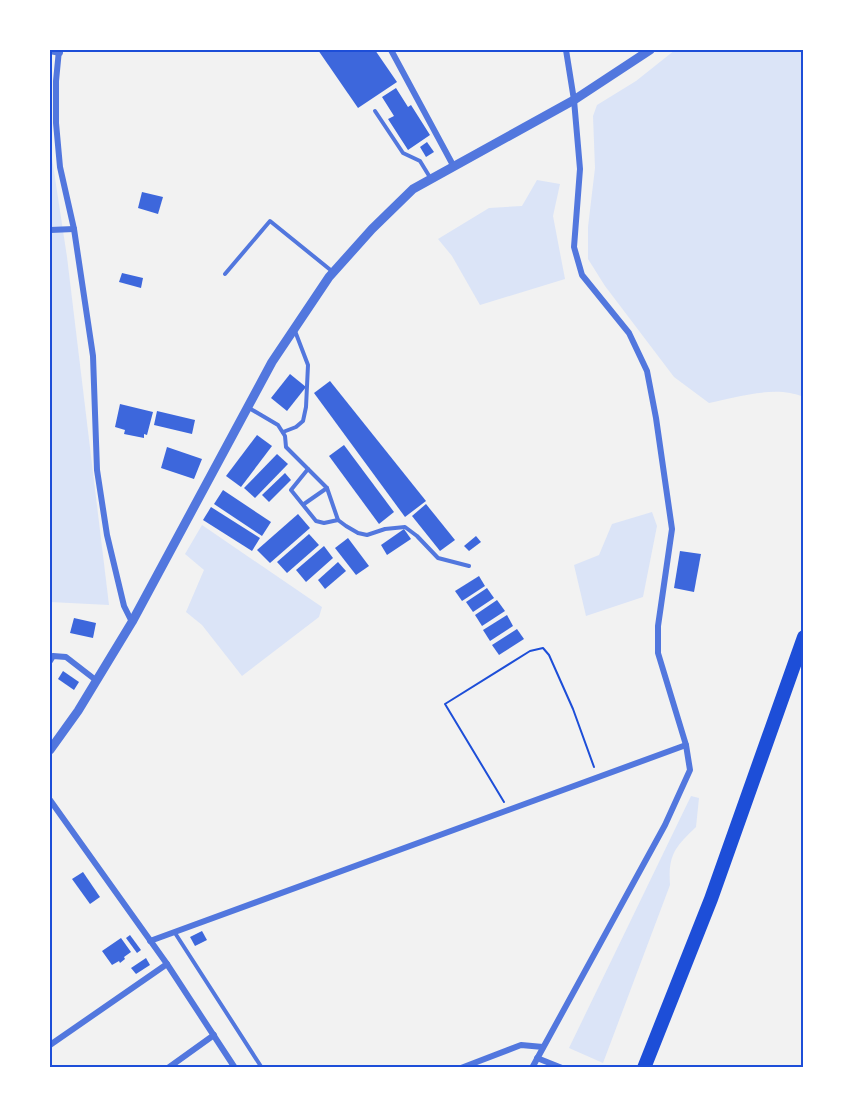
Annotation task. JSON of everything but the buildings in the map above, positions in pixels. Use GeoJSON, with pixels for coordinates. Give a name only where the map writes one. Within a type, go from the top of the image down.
{"type":"FeatureCollection","features":[{"type":"Feature","properties":{"kind":"highway"},"geometry":{"type":"LineString","coordinates":[[644,1068],[711,899],[804,637]]}},
{"type":"Feature","properties":{"kind":"street"},"geometry":{"type":"LineString","coordinates":[[391,50],[454,167]]}},
{"type":"Feature","properties":{"kind":"street"},"geometry":{"type":"LineString","coordinates":[[532,1068],[665,825],[690,770],[686,745],[658,653],[658,626],[672,530],[656,418],[646,371],[629,333],[582,275],[574,247],[580,169],[574,100],[566,50]]}},
{"type":"Feature","properties":{"kind":"street"},"geometry":{"type":"LineString","coordinates":[[50,750],[78,711],[132,622],[272,362],[333,272],[413,189],[574,100],[650,50]]}},
{"type":"Feature","properties":{"kind":"street"},"geometry":{"type":"LineString","coordinates":[[50,51],[61,51],[56,81],[56,123],[60,167],[74,229],[93,356],[97,470],[106,535],[124,606],[132,622]]}},
{"type":"Feature","properties":{"kind":"street"},"geometry":{"type":"LineString","coordinates":[[50,230],[74,229]]}},
{"type":"Feature","properties":{"kind":"street"},"geometry":{"type":"LineString","coordinates":[[50,661],[53,656],[66,657],[97,681]]}},
{"type":"Feature","properties":{"kind":"street"},"geometry":{"type":"LineString","coordinates":[[150,941],[686,745]]}},
{"type":"Feature","properties":{"kind":"street"},"geometry":{"type":"LineString","coordinates":[[50,800],[166,964],[235,1068]]}},
{"type":"Feature","properties":{"kind":"street"},"geometry":{"type":"LineString","coordinates":[[50,1045],[166,964]]}},
{"type":"Feature","properties":{"kind":"street"},"geometry":{"type":"LineString","coordinates":[[168,1068],[214,1035]]}},
{"type":"Feature","properties":{"kind":"street"},"geometry":{"type":"LineString","coordinates":[[461,1068],[521,1045],[543,1047]]}},
{"type":"Feature","properties":{"kind":"street"},"geometry":{"type":"LineString","coordinates":[[537,1058],[562,1068]]}},
{"type":"Feature","properties":{"kind":"lane"},"geometry":{"type":"LineString","coordinates":[[375,111],[403,153],[420,161],[431,179]]}},
{"type":"Feature","properties":{"kind":"lane"},"geometry":{"type":"LineString","coordinates":[[225,274],[270,221],[333,272]]}},
{"type":"Feature","properties":{"kind":"lane"},"geometry":{"type":"LineString","coordinates":[[283,432],[296,427],[303,421],[306,407],[308,365],[301,342],[294,329]]}},
{"type":"Feature","properties":{"kind":"lane"},"geometry":{"type":"LineString","coordinates":[[248,408],[279,425],[285,436],[286,447],[327,488],[338,520],[358,533],[367,535],[385,529],[405,527],[438,558],[468,566]]}},
{"type":"Feature","properties":{"kind":"lane"},"geometry":{"type":"LineString","coordinates":[[308,469],[291,490],[316,521],[324,523],[338,520]]}},
{"type":"Feature","properties":{"kind":"lane"},"geometry":{"type":"LineString","coordinates":[[304,504],[327,488]]}},
{"type":"Feature","properties":{"kind":"lane"},"geometry":{"type":"LineString","coordinates":[[174,933],[262,1068]]}},
{"type":"Feature","properties":{"kind":"path"},"geometry":{"type":"LineString","coordinates":[[509,809],[445,704],[530,651],[543,648],[549,655],[573,709],[598,776]]}},
{"type":"Feature","properties":{"kind":"shaded area"},"geometry":{"type":"Polygon","coordinates":[[[675,50],[803,50],[803,397],[769,392],[709,403],[674,377],[605,286],[588,259],[588,227],[595,168],[593,116],[597,105],[636,81],[675,50]]]}},
{"type":"Feature","properties":{"kind":"shaded area"},"geometry":{"type":"Polygon","coordinates":[[[50,145],[67,257],[109,605],[50,602],[50,145]]]}},
{"type":"Feature","properties":{"kind":"shaded area"},"geometry":{"type":"Polygon","coordinates":[[[537,180],[560,184],[553,216],[565,279],[480,305],[452,256],[438,239],[489,208],[522,206],[537,180]]]}},
{"type":"Feature","properties":{"kind":"shaded area"},"geometry":{"type":"Polygon","coordinates":[[[652,512],[657,526],[643,597],[586,616],[574,565],[599,555],[612,524],[652,512]]]}},
{"type":"Feature","properties":{"kind":"shaded area"},"geometry":{"type":"Polygon","coordinates":[[[202,525],[322,607],[319,617],[242,676],[202,625],[186,612],[204,570],[185,554],[202,525]]]}},
{"type":"Feature","properties":{"kind":"shaded area"},"geometry":{"type":"Polygon","coordinates":[[[691,796],[699,798],[696,827],[674,852],[670,866],[670,885],[603,1063],[569,1048],[691,796]]]}}]}
